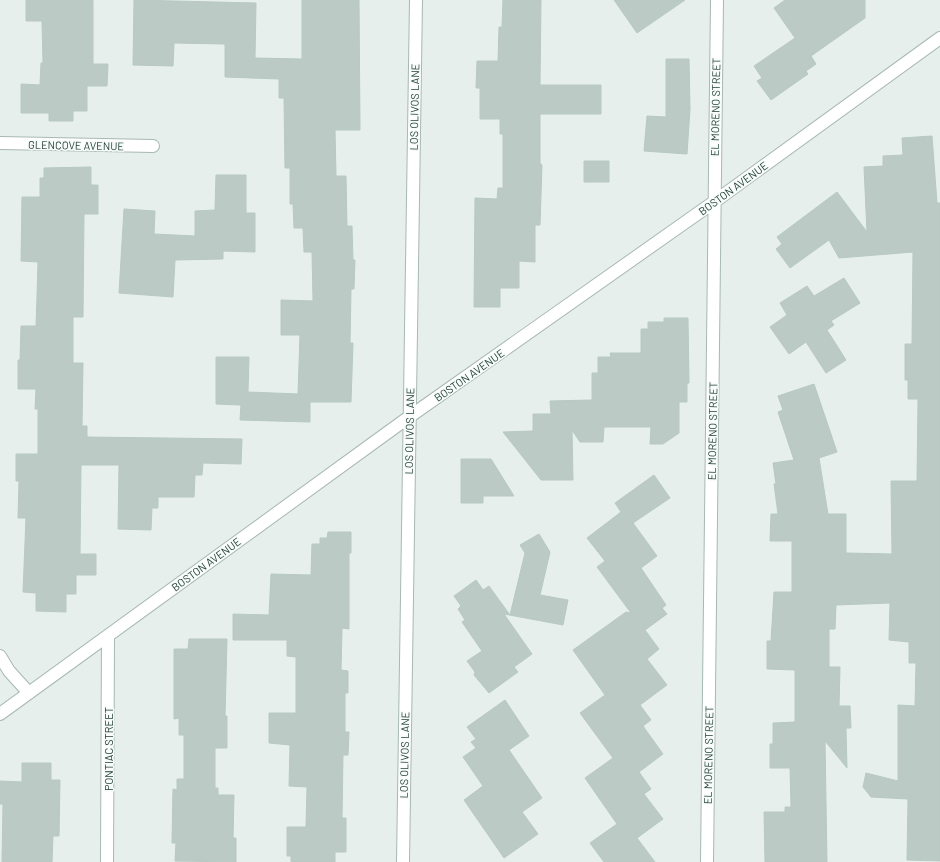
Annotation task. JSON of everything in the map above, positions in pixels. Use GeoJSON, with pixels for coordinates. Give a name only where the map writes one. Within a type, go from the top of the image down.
{"type":"FeatureCollection","features":[{"type":"Feature","properties":{"kind":"street","name":"LOS OLIVOS LANE"},"geometry":{"type":"LineString","coordinates":[[403,862],[416,0]]}},
{"type":"Feature","properties":{"kind":"street","name":"EL MORENO STREET"},"geometry":{"type":"LineString","coordinates":[[707,862],[717,0]]}},
{"type":"Feature","properties":{"kind":"street","name":"BOSTON AVENUE"},"geometry":{"type":"LineString","coordinates":[[0,714],[409,417],[714,202],[940,38]]}},
{"type":"Feature","properties":{"kind":"street","name":"GLENCOVE AVENUE"},"geometry":{"type":"LineString","coordinates":[[0,144],[153,146]]}},
{"type":"Feature","properties":{"kind":"street","name":"PONTIAC STREET"},"geometry":{"type":"LineString","coordinates":[[107,862],[108,636]]}},
{"type":"Feature","properties":{"kind":"street"},"geometry":{"type":"LineString","coordinates":[[0,656],[9,671],[29,693]]}},
{"type":"Feature","properties":{"kind":"building"},"geometry":{"type":"Polygon","coordinates":[[[26,0],[93,0],[93,64],[108,64],[107,86],[87,86],[87,111],[73,111],[73,121],[49,121],[49,113],[21,113],[21,84],[40,85],[41,63],[43,63],[42,21],[26,21],[26,0]]]}},
{"type":"Feature","properties":{"kind":"building"},"geometry":{"type":"Polygon","coordinates":[[[134,0],[256,3],[255,58],[302,59],[302,0],[359,0],[360,130],[335,130],[336,176],[346,176],[347,226],[352,226],[353,260],[355,260],[354,289],[351,289],[350,343],[353,343],[351,402],[310,402],[310,422],[240,420],[241,405],[216,404],[216,357],[249,357],[248,392],[298,394],[300,335],[281,335],[281,300],[313,301],[312,252],[304,252],[303,228],[294,228],[293,204],[290,204],[290,168],[285,168],[284,98],[279,98],[279,79],[225,77],[225,44],[174,43],[173,66],[133,65],[134,0]]]}},
{"type":"Feature","properties":{"kind":"building"},"geometry":{"type":"Polygon","coordinates":[[[503,0],[541,0],[540,85],[601,85],[601,114],[540,114],[540,163],[542,165],[540,225],[535,225],[535,262],[519,261],[519,288],[500,288],[500,307],[474,307],[475,198],[497,199],[498,188],[503,188],[503,134],[500,134],[500,119],[480,119],[480,88],[476,88],[477,61],[498,61],[499,27],[502,27],[503,0]]]}},
{"type":"Feature","properties":{"kind":"building"},"geometry":{"type":"Polygon","coordinates":[[[614,0],[685,0],[637,33],[614,0]]]}},
{"type":"Feature","properties":{"kind":"building"},"geometry":{"type":"Polygon","coordinates":[[[785,0],[865,0],[865,18],[811,56],[816,64],[806,71],[808,74],[771,100],[757,81],[762,78],[754,66],[795,38],[774,8],[785,0]]]}},
{"type":"Feature","properties":{"kind":"building"},"geometry":{"type":"Polygon","coordinates":[[[666,59],[689,59],[690,109],[687,154],[644,151],[647,116],[666,117],[666,59]]]}},
{"type":"Feature","properties":{"kind":"building"},"geometry":{"type":"Polygon","coordinates":[[[932,136],[937,203],[940,203],[940,861],[907,860],[908,799],[871,797],[863,787],[866,773],[898,781],[898,705],[915,706],[916,663],[909,663],[909,642],[889,640],[890,603],[836,605],[835,629],[829,629],[829,667],[840,667],[839,706],[850,706],[851,728],[846,728],[847,768],[825,741],[827,862],[765,862],[764,812],[785,812],[785,807],[791,807],[790,768],[770,768],[770,744],[773,744],[773,723],[795,722],[795,670],[767,669],[767,641],[771,641],[774,592],[792,592],[792,541],[770,541],[771,514],[778,514],[773,463],[794,460],[778,412],[783,410],[778,396],[814,384],[837,452],[819,458],[828,514],[846,514],[846,553],[892,554],[891,481],[917,481],[918,399],[908,399],[908,380],[905,380],[905,344],[912,344],[913,252],[839,258],[829,240],[790,268],[776,249],[782,244],[777,237],[837,192],[867,232],[864,167],[883,166],[883,156],[903,155],[902,138],[932,136]]]}},
{"type":"Feature","properties":{"kind":"building"},"geometry":{"type":"Polygon","coordinates":[[[584,161],[609,161],[609,182],[584,182],[584,161]]]}},
{"type":"Feature","properties":{"kind":"building"},"geometry":{"type":"Polygon","coordinates":[[[91,167],[91,185],[98,185],[98,214],[84,214],[83,317],[73,317],[73,363],[83,363],[82,426],[87,426],[87,437],[242,439],[241,464],[203,463],[202,475],[195,475],[194,497],[158,497],[158,508],[152,508],[151,530],[118,529],[119,465],[81,465],[80,554],[96,554],[96,575],[76,575],[76,594],[66,594],[66,612],[36,611],[36,593],[23,592],[26,518],[18,518],[19,481],[16,481],[16,454],[38,454],[38,409],[35,409],[36,389],[18,389],[18,360],[20,360],[21,326],[36,326],[38,262],[21,261],[22,197],[40,197],[40,178],[44,178],[44,168],[91,167]]]}},
{"type":"Feature","properties":{"kind":"building"},"geometry":{"type":"Polygon","coordinates":[[[216,175],[246,175],[246,213],[255,213],[255,252],[223,251],[223,259],[175,260],[173,297],[119,293],[124,209],[155,211],[154,234],[195,236],[195,211],[215,210],[216,175]]]}},
{"type":"Feature","properties":{"kind":"building"},"geometry":{"type":"Polygon","coordinates":[[[844,278],[860,303],[831,321],[834,325],[827,330],[846,360],[826,373],[806,342],[789,354],[770,327],[787,315],[780,303],[807,286],[814,296],[844,278]]]}},
{"type":"Feature","properties":{"kind":"building"},"geometry":{"type":"Polygon","coordinates":[[[664,318],[688,318],[689,383],[687,383],[687,402],[679,402],[679,433],[663,444],[650,444],[651,427],[604,427],[603,442],[580,442],[572,430],[573,480],[541,480],[503,432],[533,431],[533,414],[551,414],[550,401],[592,400],[592,373],[598,373],[598,357],[611,357],[610,353],[641,353],[641,329],[648,329],[648,322],[664,322],[664,318]]]}},
{"type":"Feature","properties":{"kind":"building"},"geometry":{"type":"Polygon","coordinates":[[[461,459],[491,459],[514,496],[483,496],[483,503],[461,503],[461,459]]]}},
{"type":"Feature","properties":{"kind":"building"},"geometry":{"type":"Polygon","coordinates":[[[654,475],[670,498],[633,523],[657,556],[641,568],[666,605],[662,608],[667,614],[645,630],[659,649],[647,659],[667,685],[640,705],[651,720],[643,726],[663,754],[639,772],[651,789],[644,794],[663,819],[637,838],[655,862],[604,862],[590,843],[617,824],[585,778],[613,758],[580,713],[605,695],[573,650],[626,612],[631,613],[597,567],[605,561],[587,538],[621,512],[615,503],[654,475]]]}},
{"type":"Feature","properties":{"kind":"building"},"geometry":{"type":"Polygon","coordinates":[[[328,532],[351,532],[351,553],[349,553],[349,629],[342,628],[341,670],[348,671],[348,693],[345,693],[345,732],[349,732],[348,755],[343,755],[342,818],[346,818],[346,852],[335,852],[335,862],[291,862],[291,856],[287,856],[287,827],[306,827],[307,787],[289,786],[290,745],[269,743],[269,713],[296,713],[296,657],[287,656],[287,640],[233,640],[233,614],[269,615],[271,574],[311,575],[312,544],[320,544],[320,538],[327,538],[328,532]]]}},
{"type":"Feature","properties":{"kind":"building"},"geometry":{"type":"Polygon","coordinates":[[[539,534],[550,552],[540,595],[568,600],[563,625],[504,614],[532,654],[514,667],[518,672],[489,693],[474,675],[475,672],[467,661],[482,651],[462,622],[465,620],[458,609],[461,606],[454,596],[476,580],[483,590],[489,586],[510,615],[525,553],[520,545],[539,534]]]}},
{"type":"Feature","properties":{"kind":"building"},"geometry":{"type":"Polygon","coordinates":[[[189,639],[227,639],[225,716],[227,716],[227,748],[215,748],[215,788],[218,788],[218,795],[234,795],[233,838],[236,838],[236,862],[175,861],[176,843],[172,843],[173,789],[177,790],[177,779],[184,779],[184,735],[179,735],[179,718],[174,719],[174,649],[188,649],[189,639]]]}},
{"type":"Feature","properties":{"kind":"building"},"geometry":{"type":"Polygon","coordinates":[[[505,700],[529,736],[509,750],[542,798],[522,812],[538,834],[504,858],[464,800],[483,786],[463,757],[476,748],[471,742],[476,739],[467,727],[505,700]]]}},
{"type":"Feature","properties":{"kind":"building"},"geometry":{"type":"Polygon","coordinates":[[[22,763],[51,763],[51,780],[60,780],[59,836],[53,836],[52,862],[2,862],[3,804],[0,804],[0,781],[22,782],[22,763]]]}}]}
